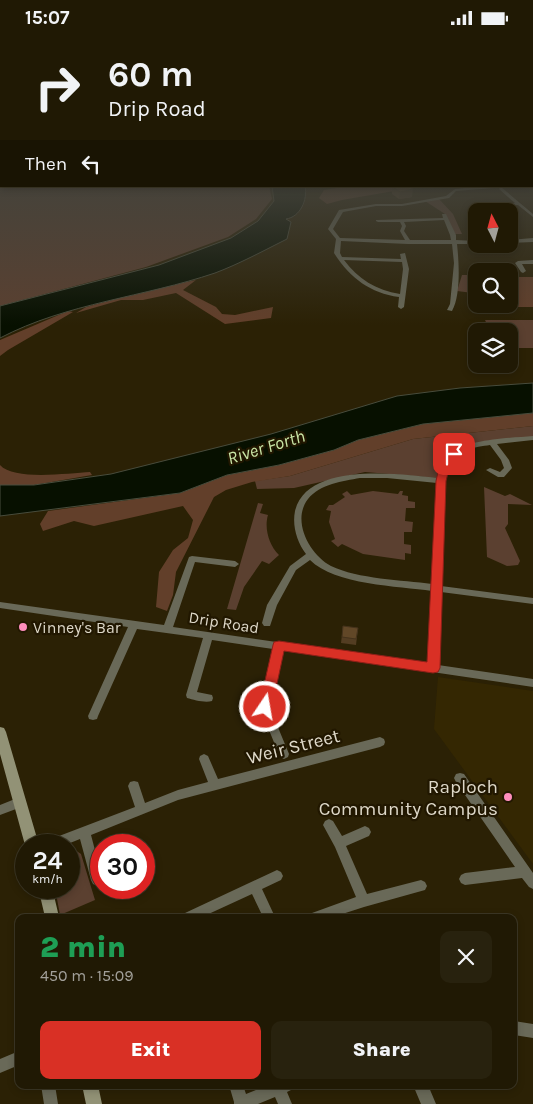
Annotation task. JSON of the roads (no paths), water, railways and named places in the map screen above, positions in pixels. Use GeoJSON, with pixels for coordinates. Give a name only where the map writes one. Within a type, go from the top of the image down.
{"type":"FeatureCollection","features":[{"type":"Feature","properties":{"kind":"street"},"geometry":{"type":"LineString","coordinates":[[333,225],[330,229],[339,239],[408,242],[468,242]]}},
{"type":"Feature","properties":{"kind":"street"},"geometry":{"type":"LineString","coordinates":[[404,225],[402,231],[408,242]]}},
{"type":"Feature","properties":{"kind":"street"},"geometry":{"type":"LineString","coordinates":[[449,225],[453,234],[457,263],[451,307],[463,306]]}},
{"type":"Feature","properties":{"kind":"street"},"geometry":{"type":"LineString","coordinates":[[339,239],[337,253],[348,270],[360,281],[380,292],[401,297]]}},
{"type":"Feature","properties":{"kind":"street"},"geometry":{"type":"LineString","coordinates":[[518,242],[532,241]]}},
{"type":"Feature","properties":{"kind":"street"},"geometry":{"type":"LineString","coordinates":[[401,307],[406,269],[403,254]]}},
{"type":"Feature","properties":{"kind":"street"},"geometry":{"type":"LineString","coordinates":[[340,259],[404,261]]}},
{"type":"Feature","properties":{"kind":"street"},"geometry":{"type":"LineString","coordinates":[[508,261],[518,263],[533,262]]}},
{"type":"Feature","properties":{"kind":"street"},"geometry":{"type":"LineString","coordinates":[[518,263],[523,271]]}},
{"type":"Feature","properties":{"kind":"street"},"geometry":{"type":"LineString","coordinates":[[433,668],[441,481],[446,459],[463,448],[492,442],[533,438]]}},
{"type":"Feature","properties":{"kind":"street"},"geometry":{"type":"LineString","coordinates":[[490,470],[501,475],[508,468],[505,460],[492,442]]}},
{"type":"Feature","properties":{"kind":"street"},"geometry":{"type":"LineString","coordinates":[[441,481],[370,474],[340,479],[313,490],[307,495],[298,511],[300,535],[312,555],[335,572],[360,578],[533,601]]}},
{"type":"Feature","properties":{"kind":"street"},"geometry":{"type":"LineString","coordinates":[[267,623],[272,605],[294,568],[312,555]]}},
{"type":"Feature","properties":{"kind":"street"},"geometry":{"type":"LineString","coordinates":[[167,629],[192,559],[235,564]]}},
{"type":"Feature","properties":{"kind":"street","name":"Drip Road"},"geometry":{"type":"LineString","coordinates":[[0,605],[533,683]]}},
{"type":"Feature","properties":{"kind":"street"},"geometry":{"type":"LineString","coordinates":[[93,716],[134,624]]}},
{"type":"Feature","properties":{"kind":"street"},"geometry":{"type":"LineString","coordinates":[[208,697],[190,695],[209,635]]}},
{"type":"Feature","properties":{"kind":"street"},"geometry":{"type":"LineString","coordinates":[[279,645],[265,707],[284,754]]}},
{"type":"Feature","properties":{"kind":"street"},"geometry":{"type":"LineString","coordinates":[[0,732],[29,834]]}},
{"type":"Feature","properties":{"kind":"street","name":"Weir Street"},"geometry":{"type":"LineString","coordinates":[[79,834],[178,795],[380,742]]}},
{"type":"Feature","properties":{"kind":"street"},"geometry":{"type":"LineString","coordinates":[[204,759],[215,784]]}},
{"type":"Feature","properties":{"kind":"street"},"geometry":{"type":"LineString","coordinates":[[460,778],[533,883]]}},
{"type":"Feature","properties":{"kind":"street"},"geometry":{"type":"LineString","coordinates":[[134,786],[141,809]]}},
{"type":"Feature","properties":{"kind":"street"},"geometry":{"type":"LineString","coordinates":[[0,810],[20,802]]}},
{"type":"Feature","properties":{"kind":"street"},"geometry":{"type":"LineString","coordinates":[[329,825],[339,843],[364,901]]}},
{"type":"Feature","properties":{"kind":"street"},"geometry":{"type":"LineString","coordinates":[[84,832],[90,854]]}},
{"type":"Feature","properties":{"kind":"street"},"geometry":{"type":"LineString","coordinates":[[339,843],[365,833]]}},
{"type":"Feature","properties":{"kind":"street"},"geometry":{"type":"LineString","coordinates":[[465,879],[525,872]]}},
{"type":"Feature","properties":{"kind":"street"},"geometry":{"type":"LineString","coordinates":[[196,914],[277,876]]}},
{"type":"Feature","properties":{"kind":"street"},"geometry":{"type":"LineString","coordinates":[[325,914],[364,901],[421,886]]}},
{"type":"Feature","properties":{"kind":"street"},"geometry":{"type":"LineString","coordinates":[[255,887],[268,914]]}},
{"type":"Feature","properties":{"kind":"street"},"geometry":{"type":"LineString","coordinates":[[48,899],[51,914]]}},
{"type":"Feature","properties":{"kind":"street"},"geometry":{"type":"LineString","coordinates":[[517,1028],[533,1031]]}},
{"type":"Feature","properties":{"kind":"street"},"geometry":{"type":"LineString","coordinates":[[0,1067],[15,1060]]}},
{"type":"Feature","properties":{"kind":"street"},"geometry":{"type":"LineString","coordinates":[[49,1089],[51,1104]]}},
{"type":"Feature","properties":{"kind":"street"},"geometry":{"type":"LineString","coordinates":[[91,1089],[94,1104]]}},
{"type":"Feature","properties":{"kind":"street"},"geometry":{"type":"LineString","coordinates":[[237,1089],[242,1104],[277,1089]]}},
{"type":"Feature","properties":{"kind":"street"},"geometry":{"type":"LineString","coordinates":[[282,1089],[285,1104]]}},
{"type":"Feature","properties":{"kind":"street"},"geometry":{"type":"LineString","coordinates":[[422,1089],[429,1104]]}},
{"type":"Feature","properties":{"kind":"water"},"geometry":{"type":"Polygon","coordinates":[[[252,225],[290,225],[287,239],[215,273],[52,316],[0,338],[0,306],[159,265],[231,238],[252,225]]]}},
{"type":"Feature","properties":{"kind":"water","name":"River Forth"},"geometry":{"type":"Polygon","coordinates":[[[533,383],[533,413],[423,424],[358,440],[334,450],[279,465],[227,475],[180,493],[0,516],[0,485],[34,485],[111,474],[271,434],[397,396],[460,388],[533,383]]]}},
{"type":"Feature","properties":{"kind":"place","name":"Vinney's Bar"},"geometry":{"type":"Point","coordinates":[23,627]}},
{"type":"Feature","properties":{"kind":"place","name":"Raploch Community Campus"},"geometry":{"type":"Point","coordinates":[508,797]}}]}
